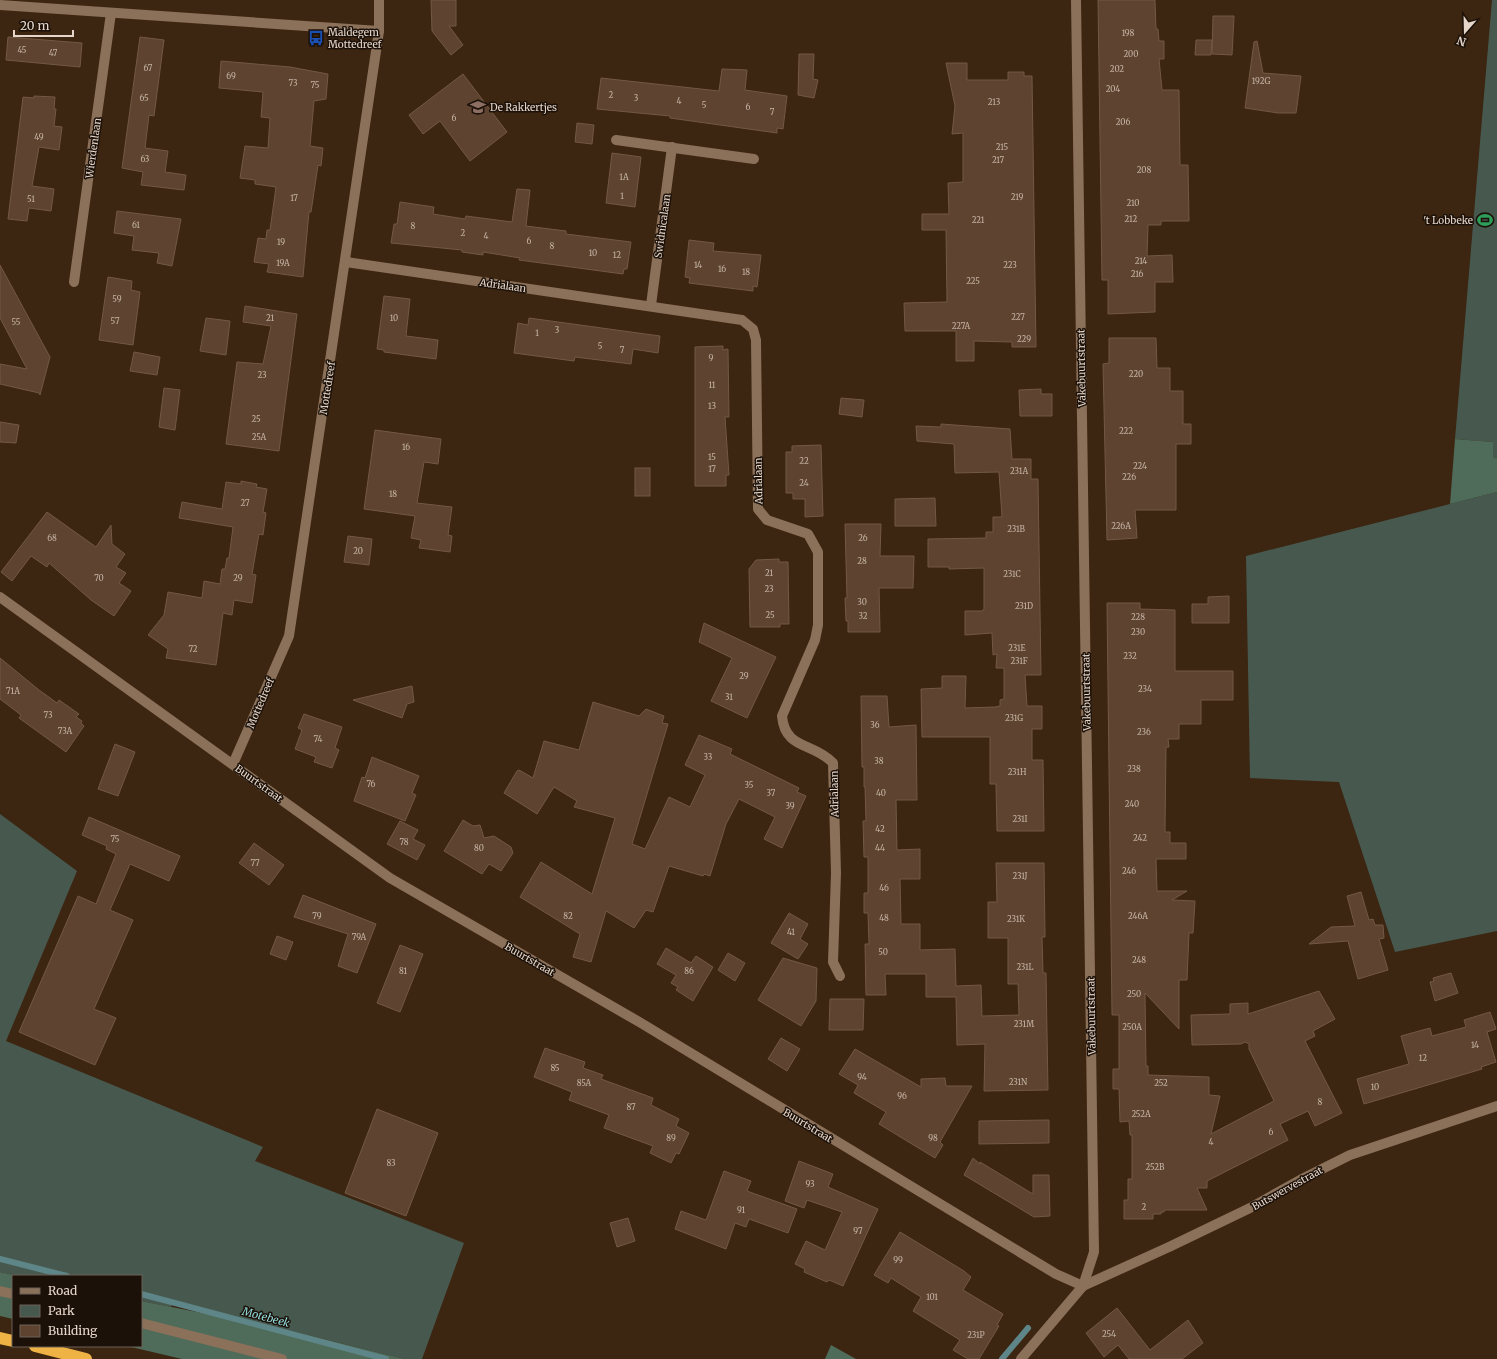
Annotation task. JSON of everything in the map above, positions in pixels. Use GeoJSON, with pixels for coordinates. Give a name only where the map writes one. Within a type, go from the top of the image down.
{"type":"FeatureCollection","features":[{"type":"Feature","properties":{"kind":"highway"},"geometry":{"type":"LineString","coordinates":[[0,1338],[12,1341]]}},
{"type":"Feature","properties":{"kind":"highway"},"geometry":{"type":"LineString","coordinates":[[39,1347],[86,1359]]}},
{"type":"Feature","properties":{"kind":"street","name":"Mottedreef"},"geometry":{"type":"LineString","coordinates":[[233,764],[289,636],[346,262],[379,31],[379,0]]}},
{"type":"Feature","properties":{"kind":"street","name":"Vakebuurtstraat"},"geometry":{"type":"LineString","coordinates":[[1021,1359],[1065,1304],[1083,1286],[1094,1252],[1076,0]]}},
{"type":"Feature","properties":{"kind":"street"},"geometry":{"type":"LineString","coordinates":[[0,5],[379,31]]}},
{"type":"Feature","properties":{"kind":"street","name":"Wierdenlaan"},"geometry":{"type":"LineString","coordinates":[[74,282],[111,13]]}},
{"type":"Feature","properties":{"kind":"street"},"geometry":{"type":"LineString","coordinates":[[616,140],[754,159]]}},
{"type":"Feature","properties":{"kind":"street","name":"Swidnicalaan"},"geometry":{"type":"LineString","coordinates":[[651,305],[672,147]]}},
{"type":"Feature","properties":{"kind":"street","name":"Adrialaan"},"geometry":{"type":"LineString","coordinates":[[346,262],[651,305],[742,320],[754,329],[756,340],[758,509],[767,520],[808,534],[818,552],[818,625],[815,640],[782,716],[783,727],[789,738],[827,756],[833,762],[836,873],[833,962],[840,976]]}},
{"type":"Feature","properties":{"kind":"street","name":"Buurtstraat"},"geometry":{"type":"LineString","coordinates":[[0,597],[390,878],[641,1023],[1056,1274],[1083,1286]]}},
{"type":"Feature","properties":{"kind":"street","name":"Butswervestraat"},"geometry":{"type":"LineString","coordinates":[[1083,1286],[1169,1248],[1243,1212],[1350,1155],[1497,1106]]}},
{"type":"Feature","properties":{"kind":"street"},"geometry":{"type":"LineString","coordinates":[[0,1291],[12,1294]]}},
{"type":"Feature","properties":{"kind":"street"},"geometry":{"type":"LineString","coordinates":[[142,1323],[282,1359]]}},
{"type":"Feature","properties":{"kind":"green space","name":"'t Lobbeke"},"geometry":{"type":"Polygon","coordinates":[[[1492,0],[1497,0],[1497,459],[1493,459],[1493,442],[1455,439],[1492,0]]]}},
{"type":"Feature","properties":{"kind":"green space"},"geometry":{"type":"Polygon","coordinates":[[[1455,439],[1493,442],[1493,458],[1497,459],[1497,492],[1450,504],[1455,439]]]}},
{"type":"Feature","properties":{"kind":"green space"},"geometry":{"type":"Polygon","coordinates":[[[1497,492],[1497,931],[1395,952],[1339,782],[1250,778],[1246,556],[1497,492]]]}},
{"type":"Feature","properties":{"kind":"green space"},"geometry":{"type":"Polygon","coordinates":[[[0,814],[77,871],[6,1041],[263,1147],[255,1161],[464,1243],[422,1359],[405,1359],[173,1302],[171,1307],[142,1301],[142,1275],[14,1275],[0,1272],[0,814]]]}},
{"type":"Feature","properties":{"kind":"green space"},"geometry":{"type":"Polygon","coordinates":[[[0,1272],[14,1275],[12,1275],[12,1319],[0,1316],[0,1272]]]}},
{"type":"Feature","properties":{"kind":"green space"},"geometry":{"type":"Polygon","coordinates":[[[142,1301],[228,1318],[172,1302],[405,1359],[182,1359],[131,1347],[142,1347],[142,1301]]]}},
{"type":"Feature","properties":{"kind":"green space"},"geometry":{"type":"Polygon","coordinates":[[[831,1345],[856,1359],[825,1359],[831,1345]]]}},
{"type":"Feature","properties":{"kind":"building"},"geometry":{"type":"Polygon","coordinates":[[[431,0],[456,0],[456,26],[449,26],[463,45],[451,55],[432,31],[431,0]]]}},
{"type":"Feature","properties":{"kind":"building"},"geometry":{"type":"Polygon","coordinates":[[[1098,0],[1155,0],[1156,29],[1158,29],[1159,41],[1164,41],[1164,59],[1159,59],[1162,90],[1179,90],[1180,165],[1188,165],[1189,221],[1161,221],[1161,225],[1148,225],[1147,256],[1172,255],[1173,282],[1155,282],[1155,312],[1108,314],[1108,280],[1102,280],[1098,0]]]}},
{"type":"Feature","properties":{"kind":"building"},"geometry":{"type":"Polygon","coordinates":[[[1213,16],[1234,16],[1232,55],[1212,54],[1213,16]]]}},
{"type":"Feature","properties":{"kind":"building"},"geometry":{"type":"Polygon","coordinates":[[[8,37],[82,43],[80,67],[6,60],[8,37]]]}},
{"type":"Feature","properties":{"kind":"building"},"geometry":{"type":"Polygon","coordinates":[[[140,37],[164,40],[154,116],[149,115],[145,148],[168,151],[165,172],[186,175],[184,190],[141,185],[143,172],[122,168],[140,37]]]}},
{"type":"Feature","properties":{"kind":"building"},"geometry":{"type":"Polygon","coordinates":[[[1196,40],[1212,40],[1211,55],[1195,55],[1196,40]]]}},
{"type":"Feature","properties":{"kind":"building"},"geometry":{"type":"Polygon","coordinates":[[[1257,41],[1263,73],[1301,76],[1296,113],[1278,113],[1245,108],[1254,42],[1257,41]]]}},
{"type":"Feature","properties":{"kind":"building"},"geometry":{"type":"Polygon","coordinates":[[[799,54],[814,54],[813,79],[818,80],[814,98],[798,95],[799,54]]]}},
{"type":"Feature","properties":{"kind":"building"},"geometry":{"type":"Polygon","coordinates":[[[221,61],[290,67],[328,74],[326,99],[314,101],[310,146],[323,148],[321,166],[318,165],[311,212],[309,212],[303,277],[267,272],[269,264],[254,262],[258,238],[266,239],[267,230],[270,230],[276,187],[255,184],[255,180],[240,178],[245,146],[268,148],[270,118],[261,117],[263,92],[219,88],[221,61]]]}},
{"type":"Feature","properties":{"kind":"building"},"geometry":{"type":"Polygon","coordinates":[[[946,63],[967,63],[967,80],[1008,80],[1008,72],[1024,72],[1024,76],[1032,76],[1036,347],[1012,347],[1012,342],[974,341],[974,361],[956,361],[956,331],[905,331],[904,303],[947,302],[946,230],[922,230],[922,214],[949,214],[948,183],[963,182],[963,133],[952,134],[955,106],[946,63]]]}},
{"type":"Feature","properties":{"kind":"building"},"geometry":{"type":"Polygon","coordinates":[[[722,69],[747,70],[745,90],[787,96],[783,129],[777,128],[777,133],[670,118],[670,116],[597,109],[601,78],[719,91],[722,69]]]}},
{"type":"Feature","properties":{"kind":"building"},"geometry":{"type":"Polygon","coordinates":[[[463,74],[507,132],[470,161],[440,121],[423,134],[409,115],[463,74]]]}},
{"type":"Feature","properties":{"kind":"building"},"geometry":{"type":"Polygon","coordinates":[[[34,96],[55,97],[54,109],[56,109],[54,126],[62,127],[59,150],[39,147],[32,186],[54,189],[51,211],[29,208],[27,221],[8,219],[23,97],[34,98],[34,96]]]}},
{"type":"Feature","properties":{"kind":"building"},"geometry":{"type":"Polygon","coordinates":[[[577,123],[594,125],[592,144],[575,142],[577,123]]]}},
{"type":"Feature","properties":{"kind":"building"},"geometry":{"type":"Polygon","coordinates":[[[612,153],[641,157],[635,207],[606,203],[612,153]]]}},
{"type":"Feature","properties":{"kind":"building"},"geometry":{"type":"Polygon","coordinates":[[[517,189],[530,190],[526,226],[566,231],[566,234],[631,242],[627,269],[624,269],[623,274],[519,260],[520,258],[483,252],[483,255],[462,252],[462,250],[391,243],[394,224],[397,224],[400,202],[434,207],[433,214],[465,219],[466,216],[512,222],[517,189]]]}},
{"type":"Feature","properties":{"kind":"building"},"geometry":{"type":"Polygon","coordinates":[[[117,211],[181,219],[172,266],[157,263],[159,253],[132,250],[134,236],[114,233],[117,211]]]}},
{"type":"Feature","properties":{"kind":"building"},"geometry":{"type":"Polygon","coordinates":[[[689,240],[714,243],[713,251],[761,255],[757,287],[753,286],[753,291],[689,283],[690,278],[685,277],[689,240]]]}},
{"type":"Feature","properties":{"kind":"building"},"geometry":{"type":"Polygon","coordinates":[[[0,265],[50,357],[40,395],[39,393],[0,384],[0,364],[27,369],[0,318],[0,265]]]}},
{"type":"Feature","properties":{"kind":"building"},"geometry":{"type":"Polygon","coordinates":[[[108,277],[132,281],[131,290],[140,292],[133,345],[99,340],[108,277]]]}},
{"type":"Feature","properties":{"kind":"building"},"geometry":{"type":"Polygon","coordinates":[[[384,296],[410,299],[406,336],[438,340],[436,359],[384,352],[384,350],[377,349],[384,296]]]}},
{"type":"Feature","properties":{"kind":"building"},"geometry":{"type":"Polygon","coordinates":[[[245,306],[297,314],[279,451],[226,444],[237,362],[263,364],[271,326],[243,322],[245,306]]]}},
{"type":"Feature","properties":{"kind":"building"},"geometry":{"type":"Polygon","coordinates":[[[206,318],[230,321],[226,355],[200,351],[206,318]]]}},
{"type":"Feature","properties":{"kind":"building"},"geometry":{"type":"Polygon","coordinates":[[[529,318],[660,336],[658,353],[633,349],[631,364],[575,357],[574,361],[514,353],[518,323],[528,325],[529,318]]]}},
{"type":"Feature","properties":{"kind":"building"},"geometry":{"type":"Polygon","coordinates":[[[1109,338],[1156,338],[1157,368],[1170,368],[1170,391],[1183,391],[1183,424],[1191,424],[1191,444],[1176,444],[1176,510],[1135,510],[1137,538],[1107,540],[1103,364],[1109,363],[1109,338]]]}},
{"type":"Feature","properties":{"kind":"building"},"geometry":{"type":"Polygon","coordinates":[[[723,346],[723,350],[728,349],[729,417],[725,417],[729,475],[726,475],[726,486],[695,486],[695,347],[723,346]]]}},
{"type":"Feature","properties":{"kind":"building"},"geometry":{"type":"Polygon","coordinates":[[[134,352],[160,357],[157,375],[130,371],[134,352]]]}},
{"type":"Feature","properties":{"kind":"building"},"geometry":{"type":"Polygon","coordinates":[[[164,388],[180,390],[175,430],[159,427],[164,388]]]}},
{"type":"Feature","properties":{"kind":"building"},"geometry":{"type":"Polygon","coordinates":[[[1041,389],[1041,394],[1052,394],[1052,416],[1020,416],[1019,390],[1041,389]]]}},
{"type":"Feature","properties":{"kind":"building"},"geometry":{"type":"Polygon","coordinates":[[[841,398],[864,400],[862,417],[839,414],[841,398]]]}},
{"type":"Feature","properties":{"kind":"building"},"geometry":{"type":"Polygon","coordinates":[[[0,422],[19,425],[16,443],[0,442],[0,422]]]}},
{"type":"Feature","properties":{"kind":"building"},"geometry":{"type":"Polygon","coordinates":[[[941,424],[1010,429],[1012,459],[1031,459],[1031,479],[1038,479],[1041,675],[1025,675],[1027,706],[1042,706],[1042,729],[1032,729],[1032,760],[1043,760],[1044,831],[997,831],[996,784],[990,784],[990,737],[922,737],[921,689],[942,688],[942,676],[966,676],[965,708],[1000,706],[1000,700],[1004,699],[1004,668],[996,668],[997,654],[993,655],[992,633],[965,635],[965,611],[982,611],[984,609],[984,568],[949,569],[949,567],[928,567],[928,539],[986,538],[986,532],[993,532],[993,517],[1002,517],[999,472],[955,473],[954,444],[917,441],[916,426],[941,427],[941,424]]]}},
{"type":"Feature","properties":{"kind":"building"},"geometry":{"type":"Polygon","coordinates":[[[375,430],[441,439],[438,464],[424,462],[417,503],[452,507],[448,535],[452,536],[450,552],[419,548],[421,540],[411,538],[415,516],[364,509],[375,430]]]}},
{"type":"Feature","properties":{"kind":"building"},"geometry":{"type":"Polygon","coordinates":[[[821,445],[823,516],[805,517],[805,499],[793,499],[793,493],[786,493],[786,452],[792,452],[792,446],[821,445]]]}},
{"type":"Feature","properties":{"kind":"building"},"geometry":{"type":"Polygon","coordinates":[[[635,468],[650,468],[650,496],[635,496],[635,468]]]}},
{"type":"Feature","properties":{"kind":"building"},"geometry":{"type":"Polygon","coordinates":[[[241,481],[257,484],[256,487],[267,489],[263,512],[266,513],[263,535],[259,534],[252,574],[256,575],[252,603],[234,600],[232,615],[223,613],[216,665],[166,658],[168,649],[148,635],[164,615],[168,592],[202,598],[204,581],[220,584],[222,569],[225,569],[227,558],[229,558],[233,527],[179,518],[182,502],[222,509],[226,482],[241,484],[241,481]]]}},
{"type":"Feature","properties":{"kind":"building"},"geometry":{"type":"Polygon","coordinates":[[[935,498],[936,526],[895,526],[895,499],[935,498]]]}},
{"type":"Feature","properties":{"kind":"building"},"geometry":{"type":"Polygon","coordinates":[[[47,512],[96,547],[111,525],[112,544],[125,554],[116,567],[126,573],[119,583],[131,591],[114,616],[91,600],[49,563],[47,567],[31,556],[12,581],[1,572],[47,512]]]}},
{"type":"Feature","properties":{"kind":"building"},"geometry":{"type":"Polygon","coordinates":[[[845,524],[881,524],[880,556],[914,556],[913,588],[879,588],[880,632],[848,632],[845,598],[847,598],[845,524]]]}},
{"type":"Feature","properties":{"kind":"building"},"geometry":{"type":"Polygon","coordinates":[[[348,536],[372,539],[369,565],[344,562],[348,536]]]}},
{"type":"Feature","properties":{"kind":"building"},"geometry":{"type":"Polygon","coordinates":[[[779,559],[779,562],[788,562],[789,624],[780,624],[780,627],[750,627],[749,569],[756,560],[779,559]]]}},
{"type":"Feature","properties":{"kind":"building"},"geometry":{"type":"Polygon","coordinates":[[[1229,596],[1229,623],[1192,623],[1192,604],[1208,604],[1208,597],[1229,596]]]}},
{"type":"Feature","properties":{"kind":"building"},"geometry":{"type":"Polygon","coordinates":[[[1107,603],[1140,603],[1140,609],[1175,610],[1175,671],[1233,671],[1233,700],[1201,700],[1201,724],[1179,724],[1179,739],[1168,739],[1169,747],[1166,747],[1165,832],[1170,832],[1170,843],[1186,843],[1186,859],[1156,859],[1157,891],[1187,891],[1172,900],[1195,901],[1193,933],[1189,933],[1187,980],[1179,980],[1179,1029],[1145,993],[1146,1066],[1148,1066],[1148,1075],[1209,1077],[1209,1095],[1220,1096],[1211,1134],[1274,1101],[1249,1049],[1249,1044],[1245,1042],[1241,1044],[1192,1045],[1191,1015],[1230,1014],[1230,1004],[1248,1003],[1248,1014],[1319,991],[1335,1019],[1313,1031],[1315,1036],[1305,1041],[1342,1113],[1315,1126],[1308,1111],[1280,1124],[1288,1140],[1207,1181],[1207,1188],[1197,1188],[1207,1210],[1164,1210],[1161,1214],[1153,1214],[1153,1219],[1124,1219],[1124,1200],[1128,1200],[1128,1179],[1132,1179],[1132,1135],[1130,1135],[1129,1121],[1120,1122],[1119,1089],[1113,1089],[1113,1069],[1119,1069],[1119,1015],[1112,1015],[1107,603]]]}},
{"type":"Feature","properties":{"kind":"building"},"geometry":{"type":"Polygon","coordinates":[[[704,623],[776,657],[747,718],[711,701],[732,658],[699,642],[704,623]]]}},
{"type":"Feature","properties":{"kind":"building"},"geometry":{"type":"Polygon","coordinates":[[[0,658],[57,703],[59,700],[79,714],[76,717],[82,721],[81,723],[84,726],[66,752],[19,718],[21,715],[0,699],[0,658]]]}},
{"type":"Feature","properties":{"kind":"building"},"geometry":{"type":"Polygon","coordinates":[[[412,686],[414,702],[407,704],[402,718],[353,700],[412,686]]]}},
{"type":"Feature","properties":{"kind":"building"},"geometry":{"type":"Polygon","coordinates":[[[861,696],[887,696],[889,727],[916,725],[917,800],[896,800],[897,850],[920,849],[920,879],[900,879],[901,924],[920,924],[920,950],[955,949],[956,986],[981,985],[982,1016],[1019,1015],[1018,984],[1008,984],[1008,938],[988,938],[988,902],[997,902],[996,863],[1044,863],[1045,937],[1042,937],[1043,973],[1046,973],[1048,1090],[984,1091],[985,1044],[957,1045],[956,997],[926,997],[926,974],[885,974],[886,995],[866,995],[865,944],[869,944],[868,913],[864,913],[864,893],[868,893],[868,857],[864,857],[863,821],[866,821],[864,767],[862,767],[861,696]]]}},
{"type":"Feature","properties":{"kind":"building"},"geometry":{"type":"Polygon","coordinates":[[[593,702],[639,716],[646,709],[664,716],[662,723],[668,724],[632,844],[645,849],[669,797],[690,807],[705,775],[685,765],[699,735],[732,749],[730,754],[799,788],[797,792],[806,796],[782,848],[764,839],[775,817],[739,799],[726,824],[710,876],[704,874],[703,876],[669,866],[653,912],[646,910],[634,928],[606,911],[591,962],[573,957],[580,934],[520,897],[541,862],[592,894],[615,818],[574,807],[577,801],[554,787],[537,814],[504,793],[517,771],[519,770],[533,778],[544,741],[579,750],[593,702]]]}},
{"type":"Feature","properties":{"kind":"building"},"geometry":{"type":"Polygon","coordinates":[[[304,714],[342,727],[335,748],[339,750],[332,768],[314,762],[316,757],[295,749],[302,730],[298,728],[304,714]]]}},
{"type":"Feature","properties":{"kind":"building"},"geometry":{"type":"Polygon","coordinates":[[[115,744],[135,752],[118,796],[98,789],[115,744]]]}},
{"type":"Feature","properties":{"kind":"building"},"geometry":{"type":"Polygon","coordinates":[[[372,757],[419,776],[412,793],[416,795],[405,821],[354,801],[362,777],[365,778],[372,757]]]}},
{"type":"Feature","properties":{"kind":"building"},"geometry":{"type":"Polygon","coordinates":[[[89,817],[180,856],[169,881],[130,864],[110,910],[133,920],[94,1009],[116,1018],[95,1065],[19,1032],[78,896],[96,904],[116,854],[106,849],[107,846],[82,835],[89,817]]]}},
{"type":"Feature","properties":{"kind":"building"},"geometry":{"type":"Polygon","coordinates":[[[463,820],[473,826],[480,825],[484,838],[494,836],[511,847],[513,853],[501,871],[489,864],[482,874],[444,851],[463,820]]]}},
{"type":"Feature","properties":{"kind":"building"},"geometry":{"type":"Polygon","coordinates":[[[400,821],[418,830],[413,839],[425,845],[417,860],[387,844],[400,821]]]}},
{"type":"Feature","properties":{"kind":"building"},"geometry":{"type":"Polygon","coordinates":[[[254,843],[284,865],[269,885],[239,863],[254,843]]]}},
{"type":"Feature","properties":{"kind":"building"},"geometry":{"type":"Polygon","coordinates":[[[1361,892],[1369,920],[1373,919],[1375,925],[1383,925],[1384,938],[1379,939],[1388,970],[1358,979],[1348,941],[1309,944],[1331,927],[1355,926],[1347,896],[1361,892]]]}},
{"type":"Feature","properties":{"kind":"building"},"geometry":{"type":"Polygon","coordinates":[[[303,895],[376,924],[357,973],[338,966],[348,934],[294,917],[303,895]]]}},
{"type":"Feature","properties":{"kind":"building"},"geometry":{"type":"Polygon","coordinates":[[[789,913],[808,924],[800,939],[808,944],[798,959],[771,943],[789,913]]]}},
{"type":"Feature","properties":{"kind":"building"},"geometry":{"type":"Polygon","coordinates":[[[277,936],[293,942],[286,960],[270,954],[277,936]]]}},
{"type":"Feature","properties":{"kind":"building"},"geometry":{"type":"Polygon","coordinates":[[[400,945],[423,954],[400,1012],[377,1003],[400,945]]]}},
{"type":"Feature","properties":{"kind":"building"},"geometry":{"type":"Polygon","coordinates":[[[666,948],[691,963],[696,956],[713,967],[693,1001],[676,990],[678,987],[671,983],[676,975],[657,964],[666,948]]]}},
{"type":"Feature","properties":{"kind":"building"},"geometry":{"type":"Polygon","coordinates":[[[728,953],[745,963],[735,981],[718,970],[728,953]]]}},
{"type":"Feature","properties":{"kind":"building"},"geometry":{"type":"Polygon","coordinates":[[[783,958],[817,968],[816,1001],[801,1026],[758,1000],[783,958]]]}},
{"type":"Feature","properties":{"kind":"building"},"geometry":{"type":"Polygon","coordinates":[[[1451,973],[1458,993],[1435,1001],[1430,982],[1434,981],[1433,978],[1451,973]]]}},
{"type":"Feature","properties":{"kind":"building"},"geometry":{"type":"Polygon","coordinates":[[[830,999],[864,999],[863,1030],[829,1030],[830,999]]]}},
{"type":"Feature","properties":{"kind":"building"},"geometry":{"type":"Polygon","coordinates":[[[1490,1012],[1496,1029],[1487,1032],[1496,1062],[1481,1067],[1482,1069],[1364,1104],[1357,1079],[1409,1064],[1401,1036],[1430,1028],[1432,1036],[1466,1027],[1464,1020],[1490,1012]]]}},
{"type":"Feature","properties":{"kind":"building"},"geometry":{"type":"Polygon","coordinates":[[[781,1038],[800,1049],[787,1071],[768,1059],[781,1038]]]}},
{"type":"Feature","properties":{"kind":"building"},"geometry":{"type":"Polygon","coordinates":[[[545,1048],[585,1062],[583,1068],[603,1075],[601,1079],[653,1098],[651,1105],[679,1119],[676,1126],[689,1133],[679,1154],[676,1153],[671,1163],[650,1153],[653,1146],[604,1128],[609,1115],[569,1100],[572,1092],[534,1077],[545,1048]]]}},
{"type":"Feature","properties":{"kind":"building"},"geometry":{"type":"Polygon","coordinates":[[[855,1049],[921,1087],[921,1079],[945,1078],[946,1086],[972,1086],[940,1142],[943,1145],[935,1158],[879,1124],[886,1112],[854,1093],[858,1085],[839,1074],[855,1049]]]}},
{"type":"Feature","properties":{"kind":"building"},"geometry":{"type":"Polygon","coordinates":[[[377,1109],[438,1133],[406,1216],[345,1193],[377,1109]]]}},
{"type":"Feature","properties":{"kind":"building"},"geometry":{"type":"Polygon","coordinates":[[[1049,1120],[1049,1143],[979,1144],[979,1121],[1049,1120]]]}},
{"type":"Feature","properties":{"kind":"building"},"geometry":{"type":"Polygon","coordinates":[[[973,1158],[980,1164],[980,1162],[1033,1194],[1033,1175],[1049,1175],[1050,1216],[1034,1217],[964,1175],[973,1158]]]}},
{"type":"Feature","properties":{"kind":"building"},"geometry":{"type":"Polygon","coordinates":[[[799,1161],[833,1174],[828,1187],[878,1209],[843,1286],[829,1280],[827,1282],[804,1272],[805,1269],[795,1264],[806,1241],[825,1250],[842,1212],[807,1200],[804,1208],[785,1201],[799,1161]]]}},
{"type":"Feature","properties":{"kind":"building"},"geometry":{"type":"Polygon","coordinates":[[[724,1171],[751,1181],[747,1191],[797,1209],[788,1233],[749,1219],[746,1227],[735,1223],[726,1249],[675,1229],[681,1211],[706,1220],[724,1171]]]}},
{"type":"Feature","properties":{"kind":"building"},"geometry":{"type":"Polygon","coordinates":[[[628,1218],[635,1241],[617,1247],[610,1223],[628,1218]]]}},
{"type":"Feature","properties":{"kind":"building"},"geometry":{"type":"Polygon","coordinates":[[[900,1232],[964,1271],[971,1277],[963,1290],[1003,1314],[997,1325],[999,1326],[979,1359],[968,1359],[953,1350],[960,1340],[913,1311],[921,1297],[891,1278],[888,1283],[874,1275],[900,1232]]]}},
{"type":"Feature","properties":{"kind":"building"},"geometry":{"type":"Polygon","coordinates":[[[1117,1308],[1150,1350],[1188,1320],[1203,1343],[1182,1359],[1129,1359],[1118,1345],[1104,1357],[1086,1333],[1117,1308]]]}},
{"type":"Feature","properties":{"kind":"waterway","name":"Motebeek"},"geometry":{"type":"LineString","coordinates":[[0,1259],[63,1275]]}},
{"type":"Feature","properties":{"kind":"waterway","name":"Motebeek"},"geometry":{"type":"LineString","coordinates":[[142,1294],[386,1359]]}},
{"type":"Feature","properties":{"kind":"waterway","name":"Motebeek"},"geometry":{"type":"LineString","coordinates":[[1002,1359],[1028,1328]]}},
{"type":"Feature","properties":{"kind":"place","name":"Maldegem Mottedreef"},"geometry":{"type":"Point","coordinates":[316,38]}},
{"type":"Feature","properties":{"kind":"place","name":"De Rakkertjes"},"geometry":{"type":"Point","coordinates":[478,107]}},
{"type":"Feature","properties":{"kind":"place","name":"'t Lobbeke"},"geometry":{"type":"Point","coordinates":[1485,220]}}]}
